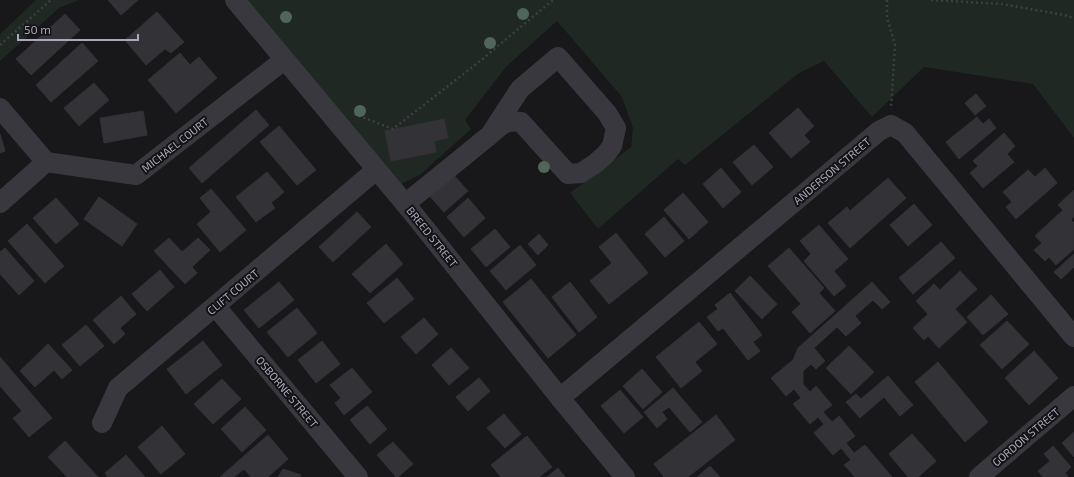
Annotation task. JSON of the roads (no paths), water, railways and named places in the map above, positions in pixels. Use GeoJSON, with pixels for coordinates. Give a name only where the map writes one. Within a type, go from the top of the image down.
{"type":"FeatureCollection","features":[{"type":"Feature","properties":{"kind":"street","name":"BREED STREET"},"geometry":{"type":"LineString","coordinates":[[235,0],[405,204],[625,477]]}},
{"type":"Feature","properties":{"kind":"street"},"geometry":{"type":"LineString","coordinates":[[405,204],[504,123],[513,121],[521,122],[568,174],[581,173],[606,154],[612,146],[616,128],[607,113],[558,57],[520,89],[490,134]]}},
{"type":"Feature","properties":{"kind":"street","name":"MICHAEL COURT"},"geometry":{"type":"LineString","coordinates":[[46,162],[136,175],[284,60]]}},
{"type":"Feature","properties":{"kind":"street"},"geometry":{"type":"LineString","coordinates":[[0,108],[46,162],[0,203]]}},
{"type":"Feature","properties":{"kind":"street","name":"ANDERSON STREET"},"geometry":{"type":"LineString","coordinates":[[560,398],[879,131],[890,125],[905,133],[1074,337]]}},
{"type":"Feature","properties":{"kind":"street","name":"CLIFT COURT"},"geometry":{"type":"LineString","coordinates":[[102,423],[118,388],[216,307],[376,170]]}},
{"type":"Feature","properties":{"kind":"street","name":"OSBORNE STREET"},"geometry":{"type":"LineString","coordinates":[[216,307],[357,476]]}},
{"type":"Feature","properties":{"kind":"street","name":"GORDON STREET"},"geometry":{"type":"LineString","coordinates":[[979,477],[1074,396]]}}]}
